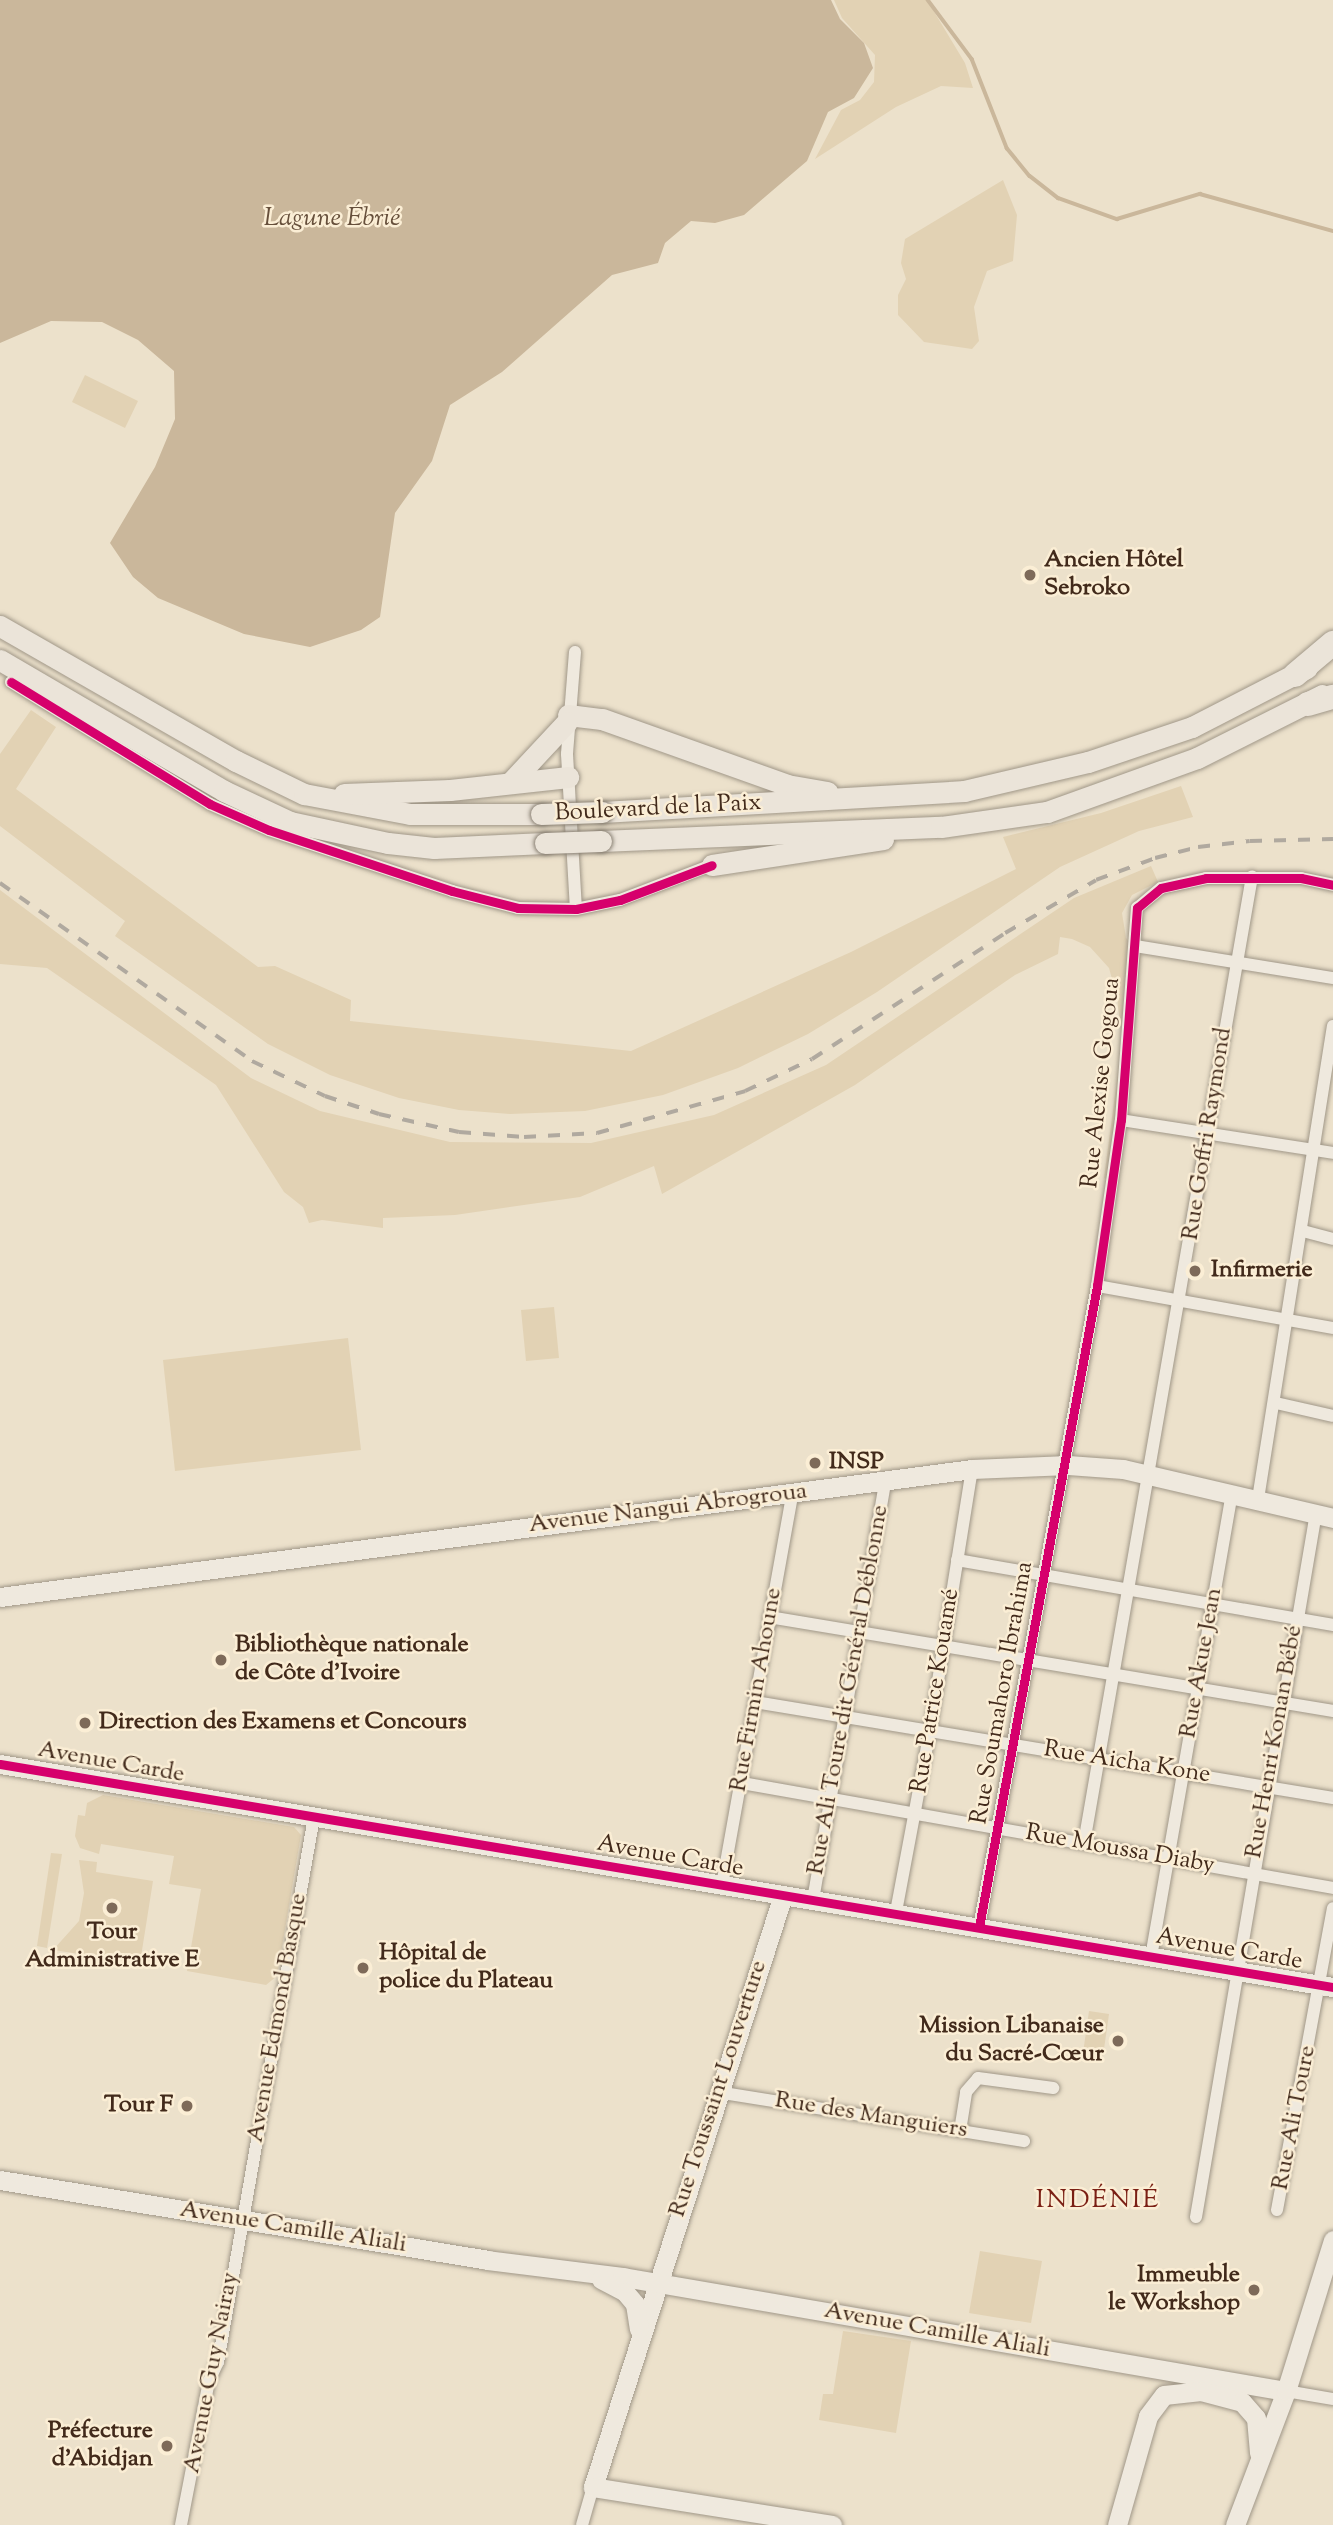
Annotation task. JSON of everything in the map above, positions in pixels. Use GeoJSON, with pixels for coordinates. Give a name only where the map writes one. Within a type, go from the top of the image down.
{"type":"FeatureCollection","features":[{"type":"Feature","properties":{"kind":"highway"},"geometry":{"type":"LineString","coordinates":[[1295,675],[1333,643]]}},
{"type":"Feature","properties":{"kind":"highway"},"geometry":{"type":"LineString","coordinates":[[1308,704],[1333,697]]}},
{"type":"Feature","properties":{"kind":"main road","name":"Boulevard de la Paix"},"geometry":{"type":"LineString","coordinates":[[0,626],[224,754],[304,794],[410,814],[541,814],[891,798],[964,791],[1087,762],[1192,727],[1333,653]]}},
{"type":"Feature","properties":{"kind":"main road","name":"Boulevard de la Paix"},"geometry":{"type":"LineString","coordinates":[[0,660],[224,791],[290,822],[388,843],[434,848],[941,827],[1047,813],[1105,794],[1197,758],[1308,704],[1333,688]]}},
{"type":"Feature","properties":{"kind":"main road"},"geometry":{"type":"LineString","coordinates":[[511,782],[568,718],[602,719],[787,785],[891,798]]}},
{"type":"Feature","properties":{"kind":"main road"},"geometry":{"type":"LineString","coordinates":[[304,794],[394,793],[568,777]]}},
{"type":"Feature","properties":{"kind":"main road"},"geometry":{"type":"LineString","coordinates":[[712,865],[941,827]]}},
{"type":"Feature","properties":{"kind":"main road","name":"Avenue Nangui Abrogroua"},"geometry":{"type":"LineString","coordinates":[[0,1597],[972,1469],[1064,1465],[1149,1474],[1324,1516]]}},
{"type":"Feature","properties":{"kind":"main road","name":"Avenue Carde"},"geometry":{"type":"LineString","coordinates":[[0,1764],[1327,1986]]}},
{"type":"Feature","properties":{"kind":"main road","name":"Rue Toussaint Louverture"},"geometry":{"type":"LineString","coordinates":[[655,2283],[783,1895]]}},
{"type":"Feature","properties":{"kind":"main road","name":"Avenue Camille Aliali"},"geometry":{"type":"LineString","coordinates":[[0,2180],[655,2283],[1286,2391]]}},
{"type":"Feature","properties":{"kind":"main road"},"geometry":{"type":"LineString","coordinates":[[1235,2525],[1286,2391],[1333,2241]]}},
{"type":"Feature","properties":{"kind":"main road","name":"Avenue Camille Aliali"},"geometry":{"type":"LineString","coordinates":[[587,2273],[625,2292],[635,2304],[640,2333]]}},
{"type":"Feature","properties":{"kind":"main road"},"geometry":{"type":"LineString","coordinates":[[655,2283],[593,2487],[832,2525]]}},
{"type":"Feature","properties":{"kind":"main road"},"geometry":{"type":"LineString","coordinates":[[1128,2365],[1146,2381],[1156,2402]]}},
{"type":"Feature","properties":{"kind":"main road"},"geometry":{"type":"LineString","coordinates":[[1117,2525],[1144,2428],[1156,2402],[1173,2392],[1225,2395],[1252,2412],[1258,2430],[1259,2461]]}},
{"type":"Feature","properties":{"kind":"street"},"geometry":{"type":"LineString","coordinates":[[575,652],[568,718],[568,777],[576,909]]}},
{"type":"Feature","properties":{"kind":"street"},"geometry":{"type":"LineString","coordinates":[[5,679],[210,804],[269,830],[465,895],[518,908],[576,909],[620,900],[712,865]]}},
{"type":"Feature","properties":{"kind":"street","name":"Rue Alexise Gogoua"},"geometry":{"type":"LineString","coordinates":[[1064,1465],[1097,1286],[1121,1120],[1137,908],[1148,894],[1198,879],[1252,876],[1333,885]]}},
{"type":"Feature","properties":{"kind":"street","name":"Rue Goffri Raymond"},"geometry":{"type":"LineString","coordinates":[[1084,1843],[1181,1298],[1252,876]]}},
{"type":"Feature","properties":{"kind":"street"},"geometry":{"type":"LineString","coordinates":[[1135,946],[1236,960],[1333,978]]}},
{"type":"Feature","properties":{"kind":"street"},"geometry":{"type":"LineString","coordinates":[[1258,1499],[1290,1318],[1333,1026]]}},
{"type":"Feature","properties":{"kind":"street"},"geometry":{"type":"LineString","coordinates":[[1121,1120],[1209,1131],[1333,1153]]}},
{"type":"Feature","properties":{"kind":"street"},"geometry":{"type":"LineString","coordinates":[[1303,1231],[1333,1239]]}},
{"type":"Feature","properties":{"kind":"street"},"geometry":{"type":"LineString","coordinates":[[1097,1286],[1181,1298],[1333,1328]]}},
{"type":"Feature","properties":{"kind":"street"},"geometry":{"type":"LineString","coordinates":[[1276,1404],[1333,1416]]}},
{"type":"Feature","properties":{"kind":"street","name":"Rue Soumahoro Ibrahima"},"geometry":{"type":"LineString","coordinates":[[979,1927],[1064,1465]]}},
{"type":"Feature","properties":{"kind":"street","name":"Rue Patrice Kouamé"},"geometry":{"type":"LineString","coordinates":[[896,1912],[930,1731],[972,1469]]}},
{"type":"Feature","properties":{"kind":"street","name":"Rue Ali Toure dit Général Déblonne"},"geometry":{"type":"LineString","coordinates":[[813,1900],[847,1717],[885,1481]]}},
{"type":"Feature","properties":{"kind":"street","name":"Rue Firmin Ahoune"},"geometry":{"type":"LineString","coordinates":[[722,1885],[792,1494]]}},
{"type":"Feature","properties":{"kind":"street","name":"Rue Akue Jean"},"geometry":{"type":"LineString","coordinates":[[1151,1957],[1166,1858],[1232,1494]]}},
{"type":"Feature","properties":{"kind":"street","name":"Rue Henri Konan Bébé"},"geometry":{"type":"LineString","coordinates":[[1196,2217],[1296,1618],[1324,1516]]}},
{"type":"Feature","properties":{"kind":"street"},"geometry":{"type":"LineString","coordinates":[[957,1560],[1045,1573],[1333,1625]]}},
{"type":"Feature","properties":{"kind":"street"},"geometry":{"type":"LineString","coordinates":[[769,1617],[1028,1657],[1197,1690],[1333,1711]]}},
{"type":"Feature","properties":{"kind":"street","name":"Rue Aicha Kone"},"geometry":{"type":"LineString","coordinates":[[755,1702],[1333,1798]]}},
{"type":"Feature","properties":{"kind":"street","name":"Rue Moussa Diaby"},"geometry":{"type":"LineString","coordinates":[[742,1783],[1333,1888]]}},
{"type":"Feature","properties":{"kind":"street","name":"Avenue Edmond Basque"},"geometry":{"type":"LineString","coordinates":[[242,2220],[314,1817]]}},
{"type":"Feature","properties":{"kind":"street","name":"Rue Ali Toure"},"geometry":{"type":"LineString","coordinates":[[1277,2210],[1327,1986],[1333,1908]]}},
{"type":"Feature","properties":{"kind":"street"},"geometry":{"type":"LineString","coordinates":[[960,2131],[966,2092],[978,2078],[1053,2088]]}},
{"type":"Feature","properties":{"kind":"street","name":"Rue des Manguiers"},"geometry":{"type":"LineString","coordinates":[[718,2092],[1024,2141]]}},
{"type":"Feature","properties":{"kind":"street","name":"Avenue Guy Nairay"},"geometry":{"type":"LineString","coordinates":[[181,2525],[209,2381],[218,2362],[242,2220]]}},
{"type":"Feature","properties":{"kind":"street"},"geometry":{"type":"LineString","coordinates":[[1286,2391],[1333,2399]]}},
{"type":"Feature","properties":{"kind":"street"},"geometry":{"type":"LineString","coordinates":[[582,2525],[593,2487]]}},
{"type":"Feature","properties":{"kind":"shaded area"},"geometry":{"type":"Polygon","coordinates":[[[834,0],[927,0],[965,63],[973,88],[941,86],[896,107],[815,159],[841,110],[860,100],[874,82],[875,55],[842,18],[834,0]]]}},
{"type":"Feature","properties":{"kind":"shaded area"},"geometry":{"type":"Polygon","coordinates":[[[1003,180],[1017,215],[1013,261],[987,271],[974,307],[979,341],[972,349],[924,342],[898,315],[898,295],[906,279],[901,263],[905,239],[1003,180]]]}},
{"type":"Feature","properties":{"kind":"shaded area"},"geometry":{"type":"Polygon","coordinates":[[[85,375],[138,401],[125,428],[72,402],[85,375]]]}},
{"type":"Feature","properties":{"kind":"shaded area"},"geometry":{"type":"Polygon","coordinates":[[[31,710],[56,727],[16,789],[258,967],[275,966],[351,1000],[350,1021],[631,1051],[851,952],[1016,869],[1003,837],[1101,813],[1181,786],[1193,817],[1139,831],[1060,867],[877,992],[808,1034],[738,1068],[663,1095],[585,1111],[510,1114],[459,1110],[399,1098],[330,1075],[268,1044],[115,936],[125,921],[0,826],[0,754],[31,710]]]}},
{"type":"Feature","properties":{"kind":"shaded area"},"geometry":{"type":"Polygon","coordinates":[[[1151,866],[1158,882],[1132,895],[1122,913],[1126,938],[1141,956],[1111,1181],[1104,1178],[1122,1042],[1117,997],[1109,968],[1090,947],[1072,939],[1060,937],[1058,954],[1015,975],[855,1085],[662,1194],[654,1166],[580,1197],[455,1215],[383,1218],[383,1228],[322,1220],[309,1223],[303,1207],[284,1192],[216,1085],[47,968],[0,964],[0,890],[251,1078],[320,1111],[450,1142],[591,1143],[714,1115],[826,1065],[1074,898],[1151,866]]]}},
{"type":"Feature","properties":{"kind":"shaded area"},"geometry":{"type":"Polygon","coordinates":[[[554,1307],[559,1358],[526,1361],[521,1310],[554,1307]]]}},
{"type":"Feature","properties":{"kind":"shaded area"},"geometry":{"type":"Polygon","coordinates":[[[348,1338],[361,1450],[175,1471],[163,1360],[348,1338]]]}},
{"type":"Feature","properties":{"kind":"shaded area"},"geometry":{"type":"Polygon","coordinates":[[[103,1795],[294,1827],[301,1835],[277,1976],[266,1985],[187,1971],[201,1889],[169,1884],[174,1856],[101,1844],[99,1854],[80,1848],[75,1836],[78,1815],[85,1816],[87,1803],[103,1795]]]}},
{"type":"Feature","properties":{"kind":"shaded area"},"geometry":{"type":"Polygon","coordinates":[[[51,1853],[62,1854],[47,1948],[37,1946],[51,1853]]]}},
{"type":"Feature","properties":{"kind":"shaded area"},"geometry":{"type":"Polygon","coordinates":[[[79,1860],[97,1862],[96,1872],[153,1881],[140,1963],[53,1950],[79,1921],[84,1893],[79,1860]]]}},
{"type":"Feature","properties":{"kind":"shaded area"},"geometry":{"type":"Polygon","coordinates":[[[1089,2011],[1109,2014],[1103,2056],[1083,2053],[1089,2011]]]}},
{"type":"Feature","properties":{"kind":"shaded area"},"geometry":{"type":"Polygon","coordinates":[[[980,2251],[1042,2261],[1031,2323],[969,2313],[980,2251]]]}},
{"type":"Feature","properties":{"kind":"shaded area"},"geometry":{"type":"Polygon","coordinates":[[[843,2331],[911,2341],[896,2433],[819,2420],[823,2394],[833,2394],[843,2331]]]}},
{"type":"Feature","properties":{"kind":"water","name":"Lagune Ébrié"},"geometry":{"type":"Polygon","coordinates":[[[0,0],[831,0],[840,19],[864,43],[873,68],[854,98],[828,112],[807,161],[744,215],[715,223],[691,221],[665,243],[658,263],[612,275],[502,372],[450,405],[432,461],[395,513],[380,617],[361,630],[310,647],[244,634],[158,598],[133,577],[110,543],[155,467],[175,419],[174,371],[138,340],[102,322],[51,321],[0,343],[0,0]]]}},
{"type":"Feature","properties":{"kind":"waterway"},"geometry":{"type":"LineString","coordinates":[[928,0],[972,59],[1007,148],[1030,176],[1058,198],[1117,219],[1200,194],[1333,231]]}},
{"type":"Feature","properties":{"kind":"railway"},"geometry":{"type":"LineString","coordinates":[[0,883],[252,1061],[325,1096],[379,1114],[459,1132],[524,1137],[597,1133],[745,1091],[812,1059],[1005,933],[1096,880],[1155,858],[1198,847],[1250,841],[1333,839]]}},
{"type":"Feature","properties":{"kind":"cycle path"},"geometry":{"type":"LineString","coordinates":[[11,682],[210,804],[269,830],[452,891],[518,908],[576,909],[620,900],[712,865]]}},
{"type":"Feature","properties":{"kind":"cycle path"},"geometry":{"type":"LineString","coordinates":[[979,1927],[1097,1286],[1121,1120],[1137,908],[1161,888],[1206,878],[1301,878],[1333,885]]}},
{"type":"Feature","properties":{"kind":"cycle path"},"geometry":{"type":"LineString","coordinates":[[0,1764],[1333,1987]]}},
{"type":"Feature","properties":{"kind":"place","name":"Ancien Hôtel Sebroko"},"geometry":{"type":"Point","coordinates":[1030,575]}},
{"type":"Feature","properties":{"kind":"place","name":"Infirmerie"},"geometry":{"type":"Point","coordinates":[1195,1271]}},
{"type":"Feature","properties":{"kind":"place","name":"INSP"},"geometry":{"type":"Point","coordinates":[815,1463]}},
{"type":"Feature","properties":{"kind":"place","name":"Bibliothèque nationale de Côte d'Ivoire"},"geometry":{"type":"Point","coordinates":[221,1660]}},
{"type":"Feature","properties":{"kind":"place","name":"Direction des Examens et Concours"},"geometry":{"type":"Point","coordinates":[85,1723]}},
{"type":"Feature","properties":{"kind":"place","name":"Tour Administrative E"},"geometry":{"type":"Point","coordinates":[112,1908]}},
{"type":"Feature","properties":{"kind":"place","name":"Hôpital de police du Plateau"},"geometry":{"type":"Point","coordinates":[363,1968]}},
{"type":"Feature","properties":{"kind":"place","name":"Mission Libanaise du Sacré-Cœur"},"geometry":{"type":"Point","coordinates":[1118,2041]}},
{"type":"Feature","properties":{"kind":"place","name":"Tour F"},"geometry":{"type":"Point","coordinates":[187,2106]}},
{"type":"Feature","properties":{"kind":"place","name":"Immeuble le Workshop"},"geometry":{"type":"Point","coordinates":[1254,2290]}},
{"type":"Feature","properties":{"kind":"place","name":"Préfecture d'Abidjan"},"geometry":{"type":"Point","coordinates":[167,2446]}},
{"type":"Feature","properties":{"kind":"district","name":"INDÉNIÉ"},"geometry":{"type":"Point","coordinates":[1098,2201]}}]}
